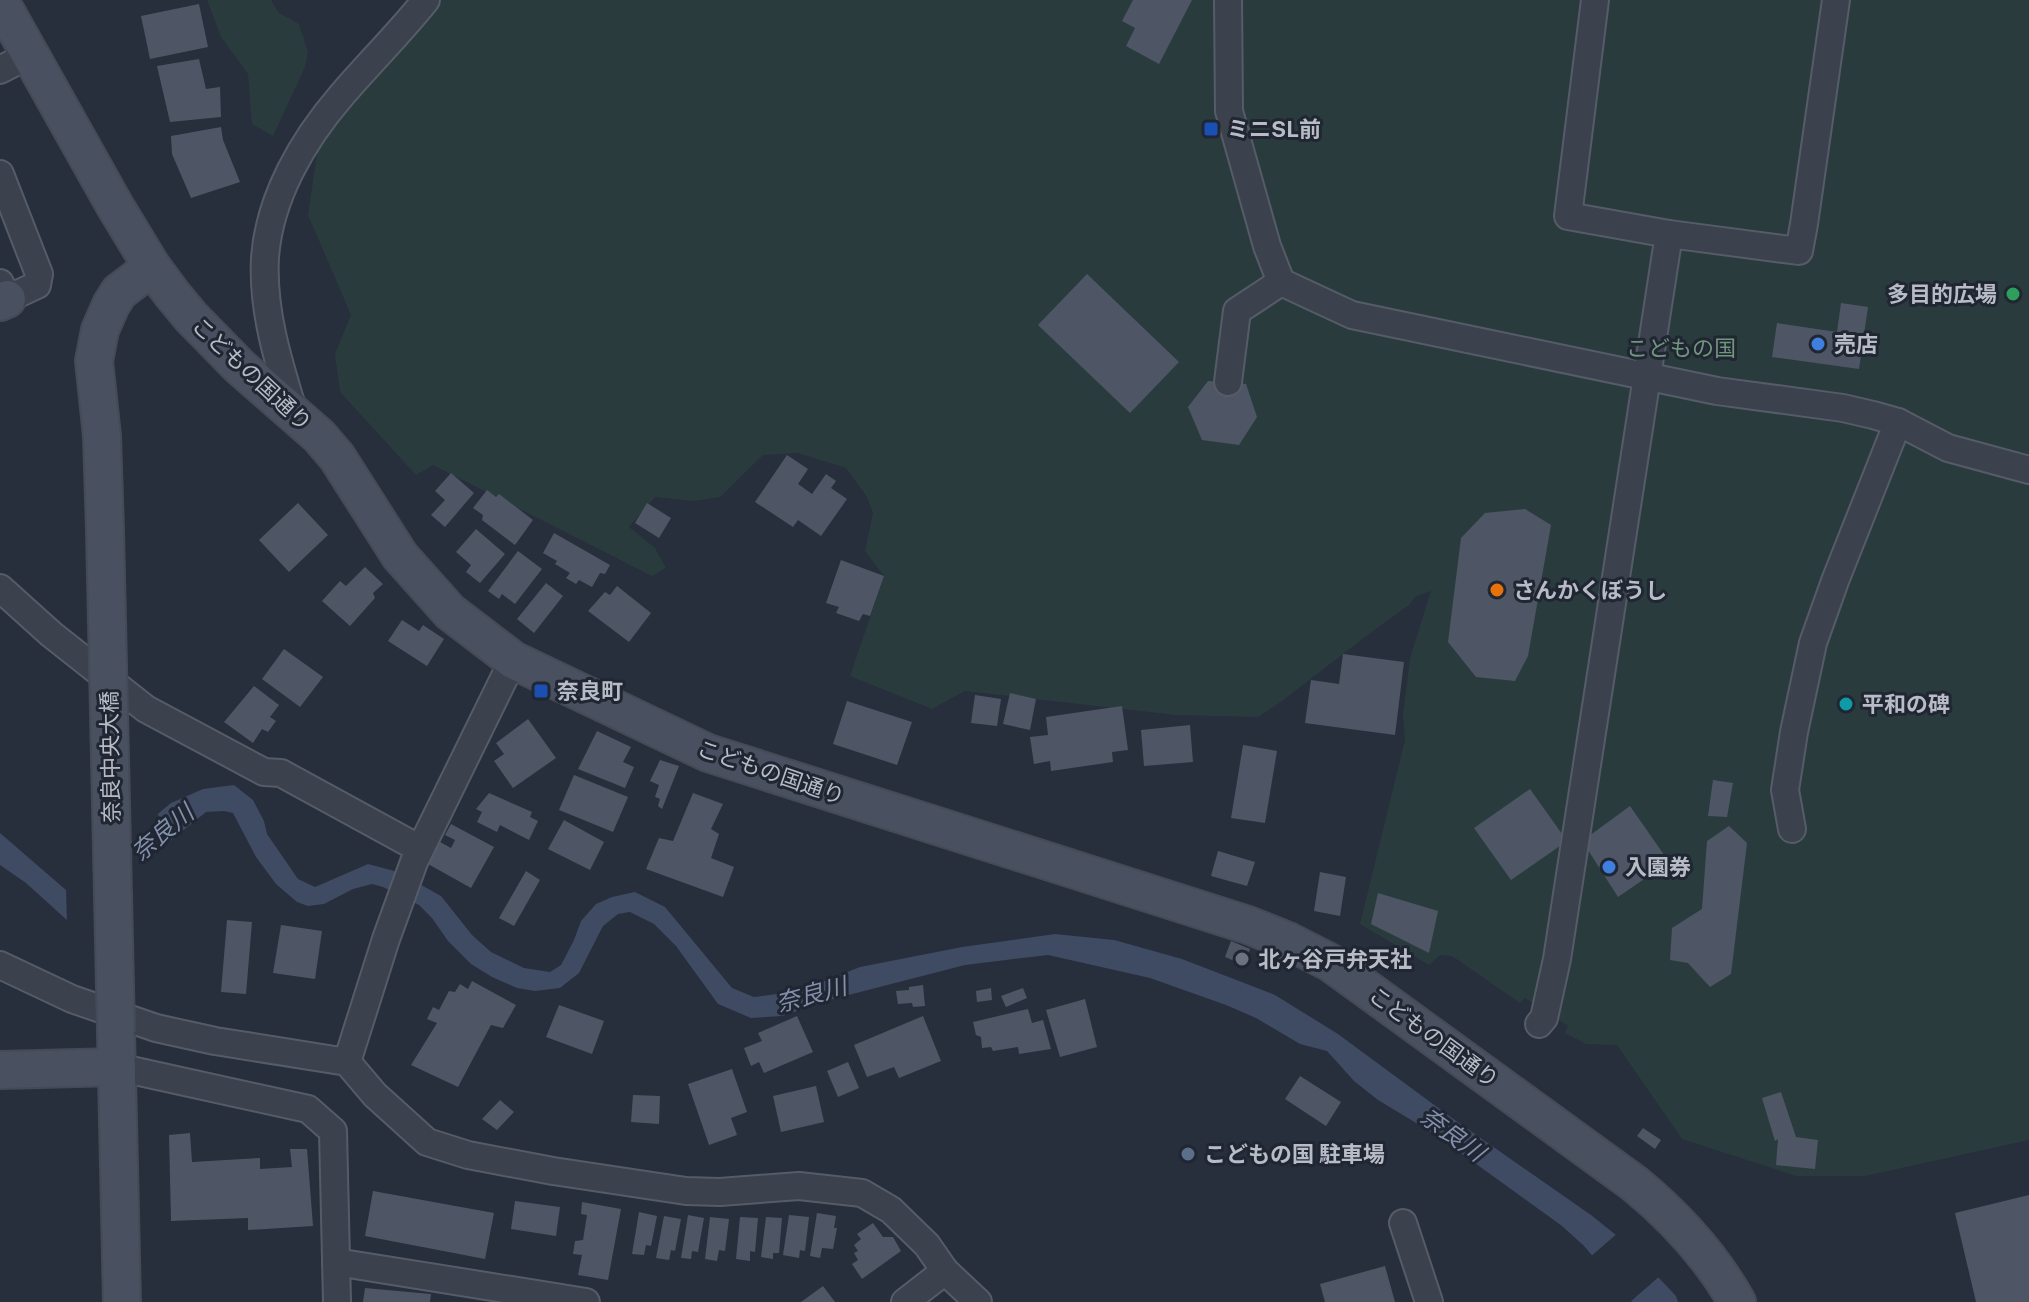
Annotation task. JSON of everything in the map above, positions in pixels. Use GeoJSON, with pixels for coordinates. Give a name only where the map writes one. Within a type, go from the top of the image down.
{"type":"FeatureCollection","features":[{"type":"Feature","properties":{"kind":"main road","name":"こどもの国通り"},"geometry":{"type":"LineString","coordinates":[[8,3],[14,62],[152,267],[191,317],[240,367],[319,436],[337,457],[400,556],[450,612],[513,660],[708,753],[1248,925],[1331,963],[1635,1184],[1677,1222],[1737,1302]]}},
{"type":"Feature","properties":{"kind":"main road","name":"奈良中央大橋"},"geometry":{"type":"LineString","coordinates":[[122,1302],[105,530],[102,436],[94,361],[100,330],[119,292],[152,267]]}},
{"type":"Feature","properties":{"kind":"main road"},"geometry":{"type":"LineString","coordinates":[[0,1070],[117,1067]]}},
{"type":"Feature","properties":{"kind":"street"},"geometry":{"type":"LineString","coordinates":[[295,417],[278,363],[267,302],[265,258],[273,213],[304,146],[340,97],[426,0]]}},
{"type":"Feature","properties":{"kind":"street"},"geometry":{"type":"LineString","coordinates":[[1228,0],[1229,111],[1267,246],[1281,282],[1352,315],[1731,393],[1843,408],[1898,422],[1948,448],[2029,470]]}},
{"type":"Feature","properties":{"kind":"street"},"geometry":{"type":"LineString","coordinates":[[1595,0],[1568,216],[1669,234],[1799,251],[1836,0]]}},
{"type":"Feature","properties":{"kind":"street"},"geometry":{"type":"LineString","coordinates":[[0,174],[39,274],[37,285],[2,294]]}},
{"type":"Feature","properties":{"kind":"street"},"geometry":{"type":"LineString","coordinates":[[1539,1024],[1544,1018],[1557,959],[1669,234]]}},
{"type":"Feature","properties":{"kind":"street"},"geometry":{"type":"LineString","coordinates":[[1228,382],[1237,311],[1281,282]]}},
{"type":"Feature","properties":{"kind":"street"},"geometry":{"type":"LineString","coordinates":[[1792,829],[1785,790],[1813,643],[1898,422]]}},
{"type":"Feature","properties":{"kind":"street"},"geometry":{"type":"LineString","coordinates":[[0,588],[51,634],[146,709],[264,772],[281,773],[417,856]]}},
{"type":"Feature","properties":{"kind":"street"},"geometry":{"type":"LineString","coordinates":[[347,1062],[417,856],[513,660]]}},
{"type":"Feature","properties":{"kind":"street"},"geometry":{"type":"LineString","coordinates":[[0,965],[72,999],[156,1028],[215,1041],[347,1062],[375,1095],[427,1142],[468,1155],[686,1191],[720,1192],[799,1186],[862,1193],[900,1218],[927,1245],[945,1271],[978,1302]]}},
{"type":"Feature","properties":{"kind":"street"},"geometry":{"type":"LineString","coordinates":[[117,1067],[308,1109],[333,1131],[337,1302]]}},
{"type":"Feature","properties":{"kind":"street"},"geometry":{"type":"LineString","coordinates":[[1403,1223],[1429,1302]]}},
{"type":"Feature","properties":{"kind":"street"},"geometry":{"type":"LineString","coordinates":[[336,1262],[586,1302]]}},
{"type":"Feature","properties":{"kind":"street"},"geometry":{"type":"LineString","coordinates":[[905,1302],[945,1271]]}},
{"type":"Feature","properties":{"kind":"green space"},"geometry":{"type":"Polygon","coordinates":[[[207,0],[271,0],[279,13],[299,24],[308,52],[305,67],[273,136],[252,124],[248,74],[221,37],[207,0]]]}},
{"type":"Feature","properties":{"kind":"green space","name":"こどもの国"},"geometry":{"type":"Polygon","coordinates":[[[433,0],[2029,0],[2029,1140],[1865,1176],[1796,1176],[1682,1139],[1617,1045],[1586,1044],[1565,1033],[1568,1026],[1525,998],[1520,1003],[1452,956],[1440,955],[1429,965],[1360,924],[1405,740],[1403,715],[1410,658],[1431,591],[1416,596],[1409,605],[1258,717],[1176,715],[965,691],[932,709],[850,676],[884,576],[865,551],[873,513],[867,497],[846,468],[798,453],[763,455],[720,497],[694,501],[655,497],[629,527],[655,548],[666,568],[652,576],[433,465],[416,475],[340,392],[335,354],[351,315],[308,215],[318,147],[433,0]]]}},
{"type":"Feature","properties":{"kind":"water","name":"奈良川"},"geometry":{"type":"Polygon","coordinates":[[[234,785],[253,800],[267,834],[298,879],[315,887],[368,864],[398,872],[441,896],[472,935],[491,952],[524,968],[550,972],[561,965],[581,921],[596,904],[635,892],[665,907],[732,988],[754,997],[799,991],[860,967],[962,947],[1055,934],[1114,940],[1182,959],[1275,995],[1338,1034],[1591,1215],[1626,1243],[1676,1296],[1678,1302],[1632,1302],[1584,1246],[1562,1226],[1436,1135],[1378,1100],[1354,1081],[1327,1051],[1300,1044],[1256,1018],[1226,1005],[1150,978],[1048,955],[965,965],[833,999],[782,1016],[751,1018],[718,1004],[676,946],[654,924],[630,912],[618,914],[603,926],[579,973],[560,988],[535,991],[517,988],[471,964],[419,905],[383,887],[372,884],[353,889],[324,904],[308,906],[297,902],[276,884],[256,857],[233,813],[224,811],[206,812],[69,922],[26,883],[0,865],[0,833],[66,890],[171,803],[203,789],[234,785]]]}},
{"type":"Feature","properties":{"kind":"pier"},"geometry":{"type":"Polygon","coordinates":[[[158,808],[159,855],[77,923],[67,926],[66,884],[158,808]]]}},
{"type":"Feature","properties":{"kind":"pier"},"geometry":{"type":"Polygon","coordinates":[[[1619,1232],[1661,1275],[1630,1302],[1589,1258],[1619,1232]]]}},
{"type":"Feature","properties":{"kind":"building"},"geometry":{"type":"Polygon","coordinates":[[[1133,0],[1192,0],[1159,64],[1126,46],[1135,28],[1122,21],[1133,0]]]}},
{"type":"Feature","properties":{"kind":"building"},"geometry":{"type":"Polygon","coordinates":[[[199,4],[208,47],[150,59],[141,16],[199,4]]]}},
{"type":"Feature","properties":{"kind":"building"},"geometry":{"type":"Polygon","coordinates":[[[199,59],[206,89],[220,87],[221,117],[170,122],[157,66],[199,59]]]}},
{"type":"Feature","properties":{"kind":"building"},"geometry":{"type":"Polygon","coordinates":[[[221,127],[240,182],[191,198],[172,154],[171,136],[221,127]]]}},
{"type":"Feature","properties":{"kind":"building"},"geometry":{"type":"Polygon","coordinates":[[[1087,274],[1179,362],[1130,413],[1038,325],[1087,274]]]}},
{"type":"Feature","properties":{"kind":"building","name":"売店"},"geometry":{"type":"Polygon","coordinates":[[[1841,303],[1868,307],[1859,369],[1772,357],[1777,323],[1837,332],[1841,303]]]}},
{"type":"Feature","properties":{"kind":"building"},"geometry":{"type":"Polygon","coordinates":[[[1208,381],[1246,384],[1257,417],[1239,445],[1202,440],[1188,407],[1208,381]]]}},
{"type":"Feature","properties":{"kind":"building"},"geometry":{"type":"Polygon","coordinates":[[[787,455],[808,469],[798,484],[812,494],[826,474],[836,481],[831,488],[847,499],[821,536],[798,520],[793,527],[755,502],[787,455]]]}},
{"type":"Feature","properties":{"kind":"building"},"geometry":{"type":"Polygon","coordinates":[[[451,473],[474,493],[445,527],[431,515],[445,500],[435,491],[451,473]]]}},
{"type":"Feature","properties":{"kind":"building"},"geometry":{"type":"Polygon","coordinates":[[[487,490],[496,497],[499,494],[533,520],[515,545],[482,520],[483,515],[473,508],[487,490]]]}},
{"type":"Feature","properties":{"kind":"building"},"geometry":{"type":"Polygon","coordinates":[[[298,503],[328,535],[289,572],[259,540],[298,503]]]}},
{"type":"Feature","properties":{"kind":"building"},"geometry":{"type":"Polygon","coordinates":[[[647,503],[671,518],[659,538],[635,523],[647,503]]]}},
{"type":"Feature","properties":{"kind":"building","name":"さんかくぼうし"},"geometry":{"type":"Polygon","coordinates":[[[1525,509],[1551,525],[1528,656],[1515,681],[1476,677],[1448,642],[1461,538],[1485,513],[1525,509]]]}},
{"type":"Feature","properties":{"kind":"building"},"geometry":{"type":"Polygon","coordinates":[[[476,529],[505,554],[480,583],[466,572],[471,565],[456,552],[476,529]]]}},
{"type":"Feature","properties":{"kind":"building"},"geometry":{"type":"Polygon","coordinates":[[[554,533],[610,565],[605,574],[600,573],[592,587],[566,578],[570,573],[543,553],[554,533]]]}},
{"type":"Feature","properties":{"kind":"building"},"geometry":{"type":"Polygon","coordinates":[[[518,551],[542,569],[515,604],[502,594],[499,599],[488,591],[518,551]]]}},
{"type":"Feature","properties":{"kind":"building"},"geometry":{"type":"Polygon","coordinates":[[[841,560],[884,576],[870,616],[863,614],[859,621],[836,613],[839,607],[826,603],[841,560]]]}},
{"type":"Feature","properties":{"kind":"building"},"geometry":{"type":"Polygon","coordinates":[[[365,567],[383,584],[350,626],[322,601],[340,581],[346,586],[365,567]]]}},
{"type":"Feature","properties":{"kind":"building"},"geometry":{"type":"Polygon","coordinates":[[[546,583],[563,596],[534,633],[517,619],[546,583]]]}},
{"type":"Feature","properties":{"kind":"building"},"geometry":{"type":"Polygon","coordinates":[[[617,586],[651,613],[629,642],[588,611],[605,592],[610,595],[617,586]]]}},
{"type":"Feature","properties":{"kind":"building"},"geometry":{"type":"Polygon","coordinates":[[[402,620],[419,631],[423,625],[444,639],[427,666],[388,641],[402,620]]]}},
{"type":"Feature","properties":{"kind":"building"},"geometry":{"type":"Polygon","coordinates":[[[284,649],[323,677],[300,707],[262,679],[284,649]]]}},
{"type":"Feature","properties":{"kind":"building"},"geometry":{"type":"Polygon","coordinates":[[[1343,654],[1404,662],[1395,735],[1305,723],[1311,680],[1339,684],[1343,654]]]}},
{"type":"Feature","properties":{"kind":"building"},"geometry":{"type":"Polygon","coordinates":[[[254,686],[279,705],[270,717],[276,721],[268,732],[262,729],[253,743],[224,722],[254,686]]]}},
{"type":"Feature","properties":{"kind":"building"},"geometry":{"type":"Polygon","coordinates":[[[1010,693],[1036,699],[1030,730],[1003,724],[1010,693]]]}},
{"type":"Feature","properties":{"kind":"building"},"geometry":{"type":"Polygon","coordinates":[[[975,695],[1001,699],[997,726],[971,723],[975,695]]]}},
{"type":"Feature","properties":{"kind":"building"},"geometry":{"type":"Polygon","coordinates":[[[847,701],[912,722],[897,765],[833,744],[847,701]]]}},
{"type":"Feature","properties":{"kind":"building"},"geometry":{"type":"Polygon","coordinates":[[[1122,706],[1128,750],[1112,752],[1113,762],[1051,771],[1050,761],[1034,764],[1030,737],[1048,735],[1046,717],[1122,706]]]}},
{"type":"Feature","properties":{"kind":"building"},"geometry":{"type":"Polygon","coordinates":[[[528,719],[556,758],[513,788],[494,761],[504,754],[496,743],[528,719]]]}},
{"type":"Feature","properties":{"kind":"building"},"geometry":{"type":"Polygon","coordinates":[[[1190,725],[1193,762],[1144,766],[1141,730],[1190,725]]]}},
{"type":"Feature","properties":{"kind":"building"},"geometry":{"type":"Polygon","coordinates":[[[597,731],[631,747],[623,762],[634,767],[625,788],[578,769],[597,731]]]}},
{"type":"Feature","properties":{"kind":"building"},"geometry":{"type":"Polygon","coordinates":[[[1243,745],[1277,751],[1265,823],[1231,818],[1243,745]]]}},
{"type":"Feature","properties":{"kind":"building"},"geometry":{"type":"Polygon","coordinates":[[[660,760],[679,766],[662,809],[658,806],[660,799],[655,797],[659,785],[650,781],[660,760]]]}},
{"type":"Feature","properties":{"kind":"building"},"geometry":{"type":"Polygon","coordinates":[[[574,775],[628,797],[613,832],[559,810],[574,775]]]}},
{"type":"Feature","properties":{"kind":"building"},"geometry":{"type":"Polygon","coordinates":[[[1713,780],[1733,783],[1727,817],[1708,816],[1713,780]]]}},
{"type":"Feature","properties":{"kind":"building"},"geometry":{"type":"Polygon","coordinates":[[[1530,789],[1567,841],[1511,880],[1474,828],[1530,789]]]}},
{"type":"Feature","properties":{"kind":"building"},"geometry":{"type":"Polygon","coordinates":[[[489,793],[532,812],[530,817],[538,821],[529,840],[500,825],[497,832],[477,822],[482,812],[476,809],[489,793]]]}},
{"type":"Feature","properties":{"kind":"building"},"geometry":{"type":"Polygon","coordinates":[[[693,793],[723,804],[711,829],[719,834],[711,858],[734,867],[723,897],[646,869],[659,838],[673,841],[693,793]]]}},
{"type":"Feature","properties":{"kind":"building"},"geometry":{"type":"Polygon","coordinates":[[[1630,806],[1669,862],[1618,897],[1588,850],[1566,849],[1630,806]]]}},
{"type":"Feature","properties":{"kind":"building"},"geometry":{"type":"Polygon","coordinates":[[[564,820],[604,842],[590,870],[548,849],[564,820]]]}},
{"type":"Feature","properties":{"kind":"building"},"geometry":{"type":"Polygon","coordinates":[[[451,824],[494,847],[471,888],[428,864],[440,842],[451,848],[455,840],[445,835],[451,824]]]}},
{"type":"Feature","properties":{"kind":"building"},"geometry":{"type":"Polygon","coordinates":[[[1729,826],[1747,843],[1731,974],[1710,987],[1688,963],[1670,960],[1672,928],[1702,909],[1707,841],[1729,826]]]}},
{"type":"Feature","properties":{"kind":"building"},"geometry":{"type":"Polygon","coordinates":[[[1218,851],[1255,862],[1247,886],[1211,876],[1218,851]]]}},
{"type":"Feature","properties":{"kind":"building"},"geometry":{"type":"Polygon","coordinates":[[[526,871],[540,880],[514,926],[499,918],[526,871]]]}},
{"type":"Feature","properties":{"kind":"building"},"geometry":{"type":"Polygon","coordinates":[[[1320,872],[1346,877],[1340,916],[1314,911],[1320,872]]]}},
{"type":"Feature","properties":{"kind":"building"},"geometry":{"type":"Polygon","coordinates":[[[1378,893],[1438,911],[1429,953],[1371,924],[1378,893]]]}},
{"type":"Feature","properties":{"kind":"building"},"geometry":{"type":"Polygon","coordinates":[[[227,920],[252,922],[246,994],[221,992],[227,920]]]}},
{"type":"Feature","properties":{"kind":"building"},"geometry":{"type":"Polygon","coordinates":[[[281,925],[322,931],[315,979],[273,973],[281,925]]]}},
{"type":"Feature","properties":{"kind":"building"},"geometry":{"type":"Polygon","coordinates":[[[1231,941],[1250,949],[1244,965],[1225,957],[1231,941]]]}},
{"type":"Feature","properties":{"kind":"building"},"geometry":{"type":"Polygon","coordinates":[[[472,981],[516,1005],[503,1028],[491,1025],[458,1087],[411,1065],[437,1023],[427,1019],[433,1007],[439,1010],[449,991],[455,992],[460,984],[468,989],[472,981]]]}},
{"type":"Feature","properties":{"kind":"building"},"geometry":{"type":"Polygon","coordinates":[[[923,985],[925,1006],[898,1004],[896,991],[923,985]]]}},
{"type":"Feature","properties":{"kind":"building"},"geometry":{"type":"Polygon","coordinates":[[[991,988],[992,1000],[977,1002],[976,991],[991,988]]]}},
{"type":"Feature","properties":{"kind":"building"},"geometry":{"type":"Polygon","coordinates":[[[1023,988],[1027,998],[1006,1007],[1001,996],[1023,988]]]}},
{"type":"Feature","properties":{"kind":"building"},"geometry":{"type":"Polygon","coordinates":[[[1085,999],[1097,1047],[1060,1057],[1046,1010],[1085,999]]]}},
{"type":"Feature","properties":{"kind":"building"},"geometry":{"type":"Polygon","coordinates":[[[559,1005],[604,1021],[592,1054],[546,1037],[559,1005]]]}},
{"type":"Feature","properties":{"kind":"building"},"geometry":{"type":"Polygon","coordinates":[[[1028,1009],[1032,1023],[1043,1020],[1051,1049],[1019,1054],[1018,1047],[993,1051],[991,1047],[982,1048],[981,1037],[976,1035],[973,1022],[1028,1009]]]}},
{"type":"Feature","properties":{"kind":"building"},"geometry":{"type":"Polygon","coordinates":[[[797,1016],[813,1052],[764,1073],[759,1062],[751,1066],[744,1048],[762,1041],[758,1033],[797,1016]]]}},
{"type":"Feature","properties":{"kind":"building"},"geometry":{"type":"Polygon","coordinates":[[[923,1016],[941,1061],[899,1078],[894,1067],[867,1077],[854,1045],[923,1016]]]}},
{"type":"Feature","properties":{"kind":"building"},"geometry":{"type":"Polygon","coordinates":[[[848,1062],[859,1088],[838,1097],[827,1071],[848,1062]]]}},
{"type":"Feature","properties":{"kind":"building"},"geometry":{"type":"Polygon","coordinates":[[[732,1069],[747,1112],[731,1118],[737,1135],[709,1145],[688,1084],[732,1069]]]}},
{"type":"Feature","properties":{"kind":"building"},"geometry":{"type":"Polygon","coordinates":[[[1300,1076],[1341,1102],[1326,1126],[1285,1099],[1300,1076]]]}},
{"type":"Feature","properties":{"kind":"building"},"geometry":{"type":"Polygon","coordinates":[[[816,1086],[824,1122],[781,1132],[773,1096],[816,1086]]]}},
{"type":"Feature","properties":{"kind":"building"},"geometry":{"type":"Polygon","coordinates":[[[1781,1092],[1796,1137],[1818,1140],[1815,1169],[1776,1165],[1778,1139],[1775,1141],[1762,1098],[1781,1092]]]}},
{"type":"Feature","properties":{"kind":"building"},"geometry":{"type":"Polygon","coordinates":[[[633,1095],[660,1096],[659,1124],[631,1122],[633,1095]]]}},
{"type":"Feature","properties":{"kind":"building"},"geometry":{"type":"Polygon","coordinates":[[[500,1100],[514,1112],[497,1130],[482,1119],[500,1100]]]}},
{"type":"Feature","properties":{"kind":"building"},"geometry":{"type":"Polygon","coordinates":[[[1643,1128],[1661,1140],[1655,1149],[1637,1136],[1643,1128]]]}},
{"type":"Feature","properties":{"kind":"building"},"geometry":{"type":"Polygon","coordinates":[[[190,1133],[192,1162],[260,1158],[260,1169],[292,1167],[290,1149],[307,1149],[313,1226],[248,1230],[248,1218],[171,1221],[169,1135],[190,1133]]]}},
{"type":"Feature","properties":{"kind":"building"},"geometry":{"type":"Polygon","coordinates":[[[373,1191],[494,1213],[485,1259],[365,1236],[373,1191]]]}},
{"type":"Feature","properties":{"kind":"building"},"geometry":{"type":"Polygon","coordinates":[[[2029,1195],[2029,1302],[1976,1302],[1955,1213],[2029,1195]]]}},
{"type":"Feature","properties":{"kind":"building"},"geometry":{"type":"Polygon","coordinates":[[[515,1201],[560,1207],[556,1236],[511,1229],[515,1201]]]}},
{"type":"Feature","properties":{"kind":"building"},"geometry":{"type":"Polygon","coordinates":[[[582,1202],[621,1209],[608,1280],[578,1275],[582,1255],[573,1254],[575,1241],[583,1240],[587,1215],[581,1214],[582,1202]]]}},
{"type":"Feature","properties":{"kind":"building"},"geometry":{"type":"Polygon","coordinates":[[[639,1212],[657,1216],[651,1246],[646,1245],[644,1255],[632,1254],[639,1212]]]}},
{"type":"Feature","properties":{"kind":"building"},"geometry":{"type":"Polygon","coordinates":[[[817,1213],[836,1216],[834,1228],[837,1228],[833,1249],[822,1248],[820,1258],[810,1256],[817,1213]]]}},
{"type":"Feature","properties":{"kind":"building"},"geometry":{"type":"Polygon","coordinates":[[[688,1215],[704,1218],[698,1252],[692,1251],[691,1259],[681,1258],[688,1215]]]}},
{"type":"Feature","properties":{"kind":"building"},"geometry":{"type":"Polygon","coordinates":[[[789,1215],[809,1217],[805,1251],[800,1250],[799,1258],[783,1255],[789,1215]]]}},
{"type":"Feature","properties":{"kind":"building"},"geometry":{"type":"Polygon","coordinates":[[[664,1216],[681,1219],[675,1251],[671,1250],[669,1260],[656,1258],[664,1216]]]}},
{"type":"Feature","properties":{"kind":"building"},"geometry":{"type":"Polygon","coordinates":[[[710,1217],[729,1219],[725,1251],[719,1250],[717,1261],[705,1259],[710,1217]]]}},
{"type":"Feature","properties":{"kind":"building"},"geometry":{"type":"Polygon","coordinates":[[[740,1217],[758,1218],[755,1252],[750,1251],[750,1261],[736,1259],[740,1217]]]}},
{"type":"Feature","properties":{"kind":"building"},"geometry":{"type":"Polygon","coordinates":[[[766,1217],[782,1218],[779,1253],[773,1253],[773,1259],[761,1257],[766,1217]]]}},
{"type":"Feature","properties":{"kind":"building"},"geometry":{"type":"Polygon","coordinates":[[[873,1223],[883,1237],[893,1237],[901,1251],[862,1279],[852,1264],[858,1260],[854,1245],[861,1239],[857,1234],[873,1223]]]}},
{"type":"Feature","properties":{"kind":"building"},"geometry":{"type":"Polygon","coordinates":[[[1385,1266],[1395,1302],[1325,1302],[1320,1284],[1385,1266]]]}},
{"type":"Feature","properties":{"kind":"building"},"geometry":{"type":"Polygon","coordinates":[[[823,1286],[835,1302],[801,1302],[823,1286]]]}},
{"type":"Feature","properties":{"kind":"building"},"geometry":{"type":"Polygon","coordinates":[[[365,1288],[431,1294],[430,1302],[363,1302],[365,1288]]]}},
{"type":"Feature","properties":{"kind":"place","name":"ミニSL前"},"geometry":{"type":"Point","coordinates":[1211,129]}},
{"type":"Feature","properties":{"kind":"place","name":"多目的広場"},"geometry":{"type":"Point","coordinates":[2013,294]}},
{"type":"Feature","properties":{"kind":"place","name":"売店"},"geometry":{"type":"Point","coordinates":[1818,344]}},
{"type":"Feature","properties":{"kind":"place","name":"さんかくぼうし"},"geometry":{"type":"Point","coordinates":[1497,590]}},
{"type":"Feature","properties":{"kind":"place","name":"奈良町"},"geometry":{"type":"Point","coordinates":[541,691]}},
{"type":"Feature","properties":{"kind":"place","name":"平和の碑"},"geometry":{"type":"Point","coordinates":[1846,704]}},
{"type":"Feature","properties":{"kind":"place","name":"入園券"},"geometry":{"type":"Point","coordinates":[1609,867]}},
{"type":"Feature","properties":{"kind":"place","name":"北ヶ谷戸弁天社"},"geometry":{"type":"Point","coordinates":[1242,959]}},
{"type":"Feature","properties":{"kind":"place","name":"こどもの国 駐車場"},"geometry":{"type":"Point","coordinates":[1188,1154]}}]}
